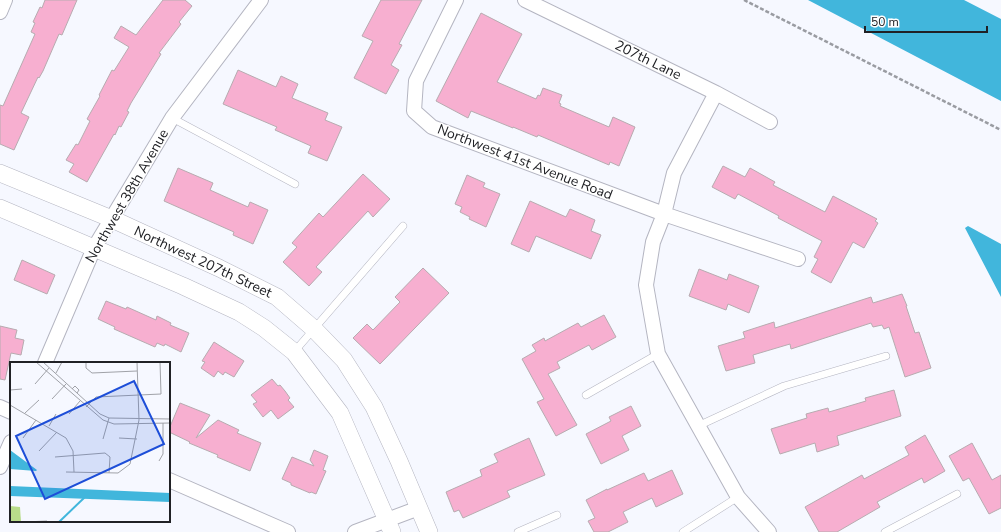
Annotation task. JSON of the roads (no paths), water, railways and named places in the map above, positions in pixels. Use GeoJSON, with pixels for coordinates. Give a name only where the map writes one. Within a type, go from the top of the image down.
{"type":"FeatureCollection","features":[{"type":"Feature","properties":{"kind":"street"},"geometry":{"type":"LineString","coordinates":[[0,12],[5,0]]}},
{"type":"Feature","properties":{"kind":"street"},"geometry":{"type":"LineString","coordinates":[[172,118],[261,0]]}},
{"type":"Feature","properties":{"kind":"street","name":"Northwest 41st Avenue Road"},"geometry":{"type":"LineString","coordinates":[[456,0],[416,81],[414,111],[432,127],[664,214],[798,259]]}},
{"type":"Feature","properties":{"kind":"street","name":"207th Lane"},"geometry":{"type":"LineString","coordinates":[[524,0],[716,93],[770,122]]}},
{"type":"Feature","properties":{"kind":"street"},"geometry":{"type":"LineString","coordinates":[[716,93],[674,173],[664,214],[653,242],[646,285],[658,354],[738,496],[769,532]]}},
{"type":"Feature","properties":{"kind":"street","name":"Northwest 38th Avenue"},"geometry":{"type":"LineString","coordinates":[[45,362],[94,248],[172,118]]}},
{"type":"Feature","properties":{"kind":"street","name":"Northwest 207th Street"},"geometry":{"type":"LineString","coordinates":[[0,173],[112,220],[219,268],[277,297],[314,329],[344,360],[374,407],[429,532]]}},
{"type":"Feature","properties":{"kind":"street"},"geometry":{"type":"LineString","coordinates":[[0,208],[183,286],[239,312],[264,328],[294,352],[340,413],[389,526]]}},
{"type":"Feature","properties":{"kind":"street"},"geometry":{"type":"LineString","coordinates":[[0,407],[10,412]]}},
{"type":"Feature","properties":{"kind":"street"},"geometry":{"type":"LineString","coordinates":[[0,467],[10,444]]}},
{"type":"Feature","properties":{"kind":"street"},"geometry":{"type":"LineString","coordinates":[[170,480],[288,532]]}},
{"type":"Feature","properties":{"kind":"street"},"geometry":{"type":"LineString","coordinates":[[355,532],[389,526],[419,508]]}},
{"type":"Feature","properties":{"kind":"lane"},"geometry":{"type":"LineString","coordinates":[[172,118],[295,184]]}},
{"type":"Feature","properties":{"kind":"lane"},"geometry":{"type":"LineString","coordinates":[[294,352],[403,226]]}},
{"type":"Feature","properties":{"kind":"lane"},"geometry":{"type":"LineString","coordinates":[[586,396],[658,354]]}},
{"type":"Feature","properties":{"kind":"lane"},"geometry":{"type":"LineString","coordinates":[[698,426],[784,386],[886,356]]}},
{"type":"Feature","properties":{"kind":"lane"},"geometry":{"type":"LineString","coordinates":[[885,532],[957,494]]}},
{"type":"Feature","properties":{"kind":"lane"},"geometry":{"type":"LineString","coordinates":[[683,532],[738,496]]}},
{"type":"Feature","properties":{"kind":"lane"},"geometry":{"type":"LineString","coordinates":[[518,532],[557,515]]}},
{"type":"Feature","properties":{"kind":"water"},"geometry":{"type":"Polygon","coordinates":[[[808,0],[964,0],[1001,19],[1001,101],[808,0]]]}},
{"type":"Feature","properties":{"kind":"water"},"geometry":{"type":"Polygon","coordinates":[[[968,226],[1001,244],[1001,297],[965,228],[968,226]]]}}]}
